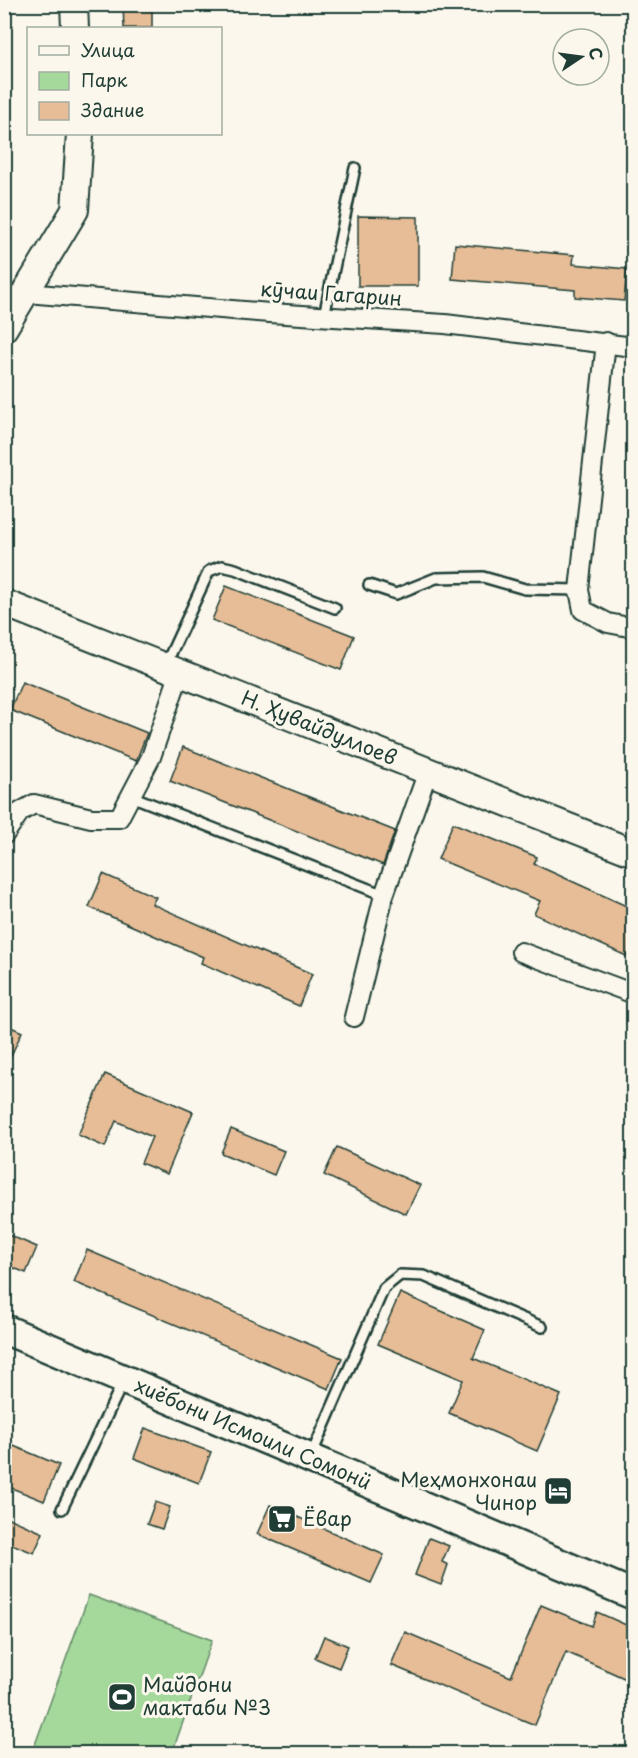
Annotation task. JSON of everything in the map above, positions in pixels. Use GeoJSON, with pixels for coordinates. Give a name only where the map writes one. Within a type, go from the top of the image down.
{"type":"FeatureCollection","features":[{"type":"Feature","properties":{"kind":"main road","name":"хиёбони Исмоили Сомонӣ"},"geometry":{"type":"LineString","coordinates":[[4,1329],[633,1595]]}},
{"type":"Feature","properties":{"kind":"street"},"geometry":{"type":"LineString","coordinates":[[75,4],[75,27]]}},
{"type":"Feature","properties":{"kind":"street"},"geometry":{"type":"LineString","coordinates":[[4,328],[75,210],[80,135]]}},
{"type":"Feature","properties":{"kind":"street","name":"кӯчаи Гагарин"},"geometry":{"type":"LineString","coordinates":[[26,293],[445,324],[633,346]]}},
{"type":"Feature","properties":{"kind":"street"},"geometry":{"type":"LineString","coordinates":[[606,342],[579,590],[583,610],[608,623],[633,628]]}},
{"type":"Feature","properties":{"kind":"street","name":"Н. Ҳувайдуллоев"},"geometry":{"type":"LineString","coordinates":[[4,603],[633,853]]}},
{"type":"Feature","properties":{"kind":"street"},"geometry":{"type":"LineString","coordinates":[[4,835],[20,812],[34,804],[91,818],[119,818],[151,757],[173,669]]}},
{"type":"Feature","properties":{"kind":"street"},"geometry":{"type":"LineString","coordinates":[[354,1017],[384,895],[428,771]]}},
{"type":"Feature","properties":{"kind":"street"},"geometry":{"type":"LineString","coordinates":[[521,952],[633,994]]}},
{"type":"Feature","properties":{"kind":"lane"},"geometry":{"type":"LineString","coordinates":[[324,316],[355,168]]}},
{"type":"Feature","properties":{"kind":"lane"},"geometry":{"type":"LineString","coordinates":[[173,669],[209,571],[222,566],[335,608]]}},
{"type":"Feature","properties":{"kind":"lane"},"geometry":{"type":"LineString","coordinates":[[369,585],[396,594],[436,578],[483,577],[525,589],[579,590]]}},
{"type":"Feature","properties":{"kind":"lane"},"geometry":{"type":"LineString","coordinates":[[131,796],[384,895]]}},
{"type":"Feature","properties":{"kind":"lane"},"geometry":{"type":"LineString","coordinates":[[310,1458],[384,1288],[400,1275],[424,1276],[542,1327]]}},
{"type":"Feature","properties":{"kind":"lane"},"geometry":{"type":"LineString","coordinates":[[62,1509],[124,1380]]}},
{"type":"Feature","properties":{"kind":"green space","name":"Майдони мактаби №3"},"geometry":{"type":"Polygon","coordinates":[[[89,1595],[212,1640],[172,1753],[32,1753],[89,1595]]]}},
{"type":"Feature","properties":{"kind":"building"},"geometry":{"type":"Polygon","coordinates":[[[123,4],[152,4],[152,27],[124,27],[123,4]]]}},
{"type":"Feature","properties":{"kind":"building"},"geometry":{"type":"Polygon","coordinates":[[[358,216],[418,217],[418,286],[358,286],[358,216]]]}},
{"type":"Feature","properties":{"kind":"building"},"geometry":{"type":"Polygon","coordinates":[[[455,244],[574,255],[573,264],[627,269],[624,301],[575,297],[575,290],[452,279],[455,244]]]}},
{"type":"Feature","properties":{"kind":"building"},"geometry":{"type":"Polygon","coordinates":[[[226,586],[354,636],[341,670],[212,620],[226,586]]]}},
{"type":"Feature","properties":{"kind":"building"},"geometry":{"type":"Polygon","coordinates":[[[22,682],[147,733],[136,761],[10,710],[22,682]]]}},
{"type":"Feature","properties":{"kind":"building"},"geometry":{"type":"Polygon","coordinates":[[[183,747],[395,831],[383,865],[170,781],[183,747]]]}},
{"type":"Feature","properties":{"kind":"building"},"geometry":{"type":"Polygon","coordinates":[[[453,823],[537,857],[534,864],[633,909],[633,959],[534,914],[540,901],[438,859],[453,823]]]}},
{"type":"Feature","properties":{"kind":"building"},"geometry":{"type":"Polygon","coordinates":[[[103,874],[156,897],[152,904],[312,974],[299,1006],[201,963],[203,957],[89,907],[103,874]]]}},
{"type":"Feature","properties":{"kind":"building"},"geometry":{"type":"Polygon","coordinates":[[[4,1024],[22,1032],[4,1071],[4,1024]]]}},
{"type":"Feature","properties":{"kind":"building"},"geometry":{"type":"Polygon","coordinates":[[[105,1074],[193,1112],[167,1174],[141,1163],[152,1137],[116,1121],[105,1147],[78,1135],[105,1074]]]}},
{"type":"Feature","properties":{"kind":"building"},"geometry":{"type":"Polygon","coordinates":[[[231,1129],[284,1151],[274,1175],[221,1153],[231,1129]]]}},
{"type":"Feature","properties":{"kind":"building"},"geometry":{"type":"Polygon","coordinates":[[[337,1147],[420,1185],[406,1214],[324,1175],[337,1147]]]}},
{"type":"Feature","properties":{"kind":"building"},"geometry":{"type":"Polygon","coordinates":[[[4,1233],[37,1247],[26,1273],[4,1264],[4,1233]]]}},
{"type":"Feature","properties":{"kind":"building"},"geometry":{"type":"Polygon","coordinates":[[[87,1250],[342,1358],[329,1389],[74,1282],[87,1250]]]}},
{"type":"Feature","properties":{"kind":"building"},"geometry":{"type":"Polygon","coordinates":[[[400,1293],[485,1330],[473,1358],[561,1395],[537,1451],[449,1413],[463,1380],[378,1344],[400,1293]]]}},
{"type":"Feature","properties":{"kind":"building"},"geometry":{"type":"Polygon","coordinates":[[[145,1428],[211,1452],[199,1483],[134,1458],[145,1428]]]}},
{"type":"Feature","properties":{"kind":"building"},"geometry":{"type":"Polygon","coordinates":[[[4,1442],[59,1465],[44,1501],[4,1485],[4,1442]]]}},
{"type":"Feature","properties":{"kind":"building"},"geometry":{"type":"Polygon","coordinates":[[[155,1502],[170,1507],[162,1529],[147,1524],[155,1502]]]}},
{"type":"Feature","properties":{"kind":"building"},"geometry":{"type":"Polygon","coordinates":[[[270,1505],[384,1555],[371,1583],[257,1534],[270,1505]]]}},
{"type":"Feature","properties":{"kind":"building"},"geometry":{"type":"Polygon","coordinates":[[[4,1516],[43,1533],[34,1553],[4,1541],[4,1516]]]}},
{"type":"Feature","properties":{"kind":"building"},"geometry":{"type":"Polygon","coordinates":[[[429,1538],[449,1546],[442,1562],[448,1565],[441,1585],[415,1575],[429,1538]]]}},
{"type":"Feature","properties":{"kind":"building"},"geometry":{"type":"Polygon","coordinates":[[[541,1605],[592,1626],[597,1612],[633,1628],[633,1682],[566,1652],[535,1725],[391,1665],[405,1632],[511,1677],[541,1605]]]}},
{"type":"Feature","properties":{"kind":"building"},"geometry":{"type":"Polygon","coordinates":[[[324,1636],[348,1646],[339,1668],[315,1658],[324,1636]]]}},
{"type":"Feature","properties":{"kind":"place","name":"Меҳмонхонаи Чинор"},"geometry":{"type":"Point","coordinates":[558,1491]}},
{"type":"Feature","properties":{"kind":"place","name":"Ёвар"},"geometry":{"type":"Point","coordinates":[282,1519]}},
{"type":"Feature","properties":{"kind":"place","name":"Майдони мактаби №3"},"geometry":{"type":"Point","coordinates":[122,1697]}}]}
